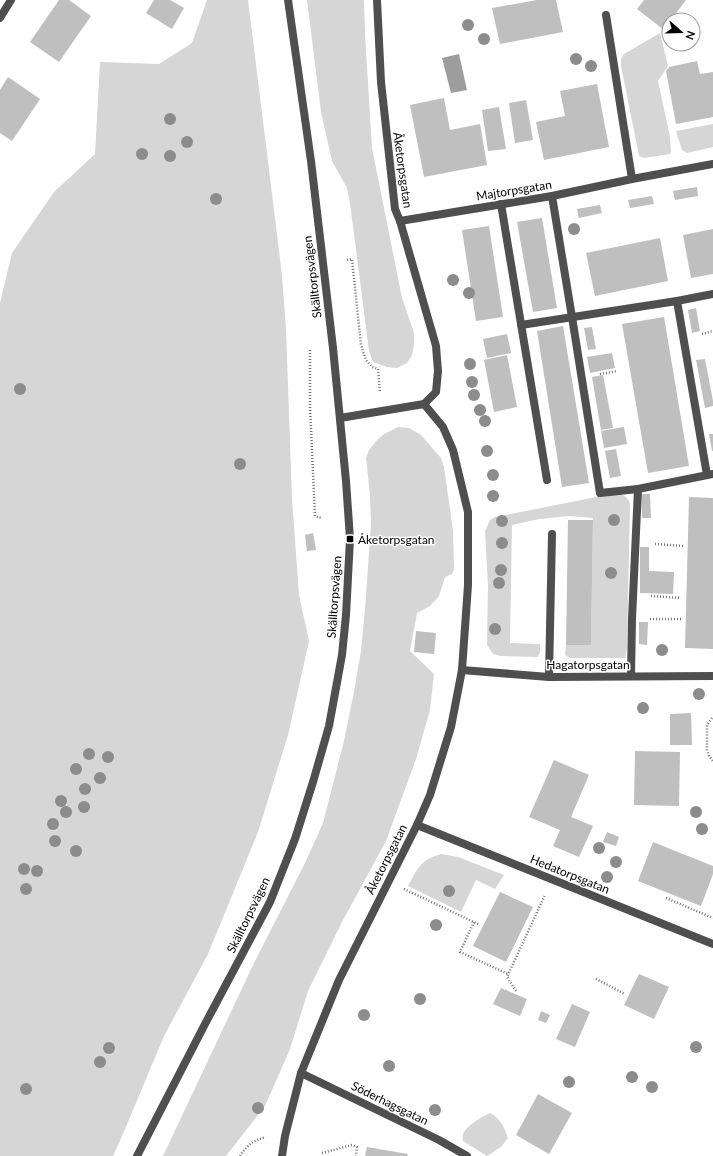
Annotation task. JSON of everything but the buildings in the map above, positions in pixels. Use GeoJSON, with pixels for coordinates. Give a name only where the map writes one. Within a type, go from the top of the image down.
{"type":"FeatureCollection","features":[{"type":"Feature","properties":{"kind":"street"},"geometry":{"type":"LineString","coordinates":[[0,18],[12,0]]}},
{"type":"Feature","properties":{"kind":"street","name":"Skälltorpsvägen"},"geometry":{"type":"LineString","coordinates":[[137,1156],[270,902],[295,839],[313,782],[329,726],[342,655],[346,615],[350,539],[346,481],[333,348],[311,160],[288,0]]}},
{"type":"Feature","properties":{"kind":"street","name":"Åketorpsgatan"},"geometry":{"type":"LineString","coordinates":[[282,1156],[285,1136],[301,1073],[338,980],[417,825],[430,795],[451,727],[462,670],[468,585],[468,512],[453,450],[442,427],[424,404],[436,392],[438,371],[436,346],[400,221],[394,209],[381,82],[377,0]]}},
{"type":"Feature","properties":{"kind":"street"},"geometry":{"type":"LineString","coordinates":[[606,15],[632,178]]}},
{"type":"Feature","properties":{"kind":"street","name":"Majtorpsgatan"},"geometry":{"type":"LineString","coordinates":[[400,221],[552,196],[632,178],[713,164]]}},
{"type":"Feature","properties":{"kind":"street"},"geometry":{"type":"LineString","coordinates":[[552,196],[600,493],[638,489],[710,475],[677,301]]}},
{"type":"Feature","properties":{"kind":"street"},"geometry":{"type":"LineString","coordinates":[[501,204],[548,480]]}},
{"type":"Feature","properties":{"kind":"street"},"geometry":{"type":"LineString","coordinates":[[521,325],[572,318],[713,294]]}},
{"type":"Feature","properties":{"kind":"street"},"geometry":{"type":"LineString","coordinates":[[340,418],[424,404]]}},
{"type":"Feature","properties":{"kind":"street"},"geometry":{"type":"LineString","coordinates":[[631,676],[638,489]]}},
{"type":"Feature","properties":{"kind":"street"},"geometry":{"type":"LineString","coordinates":[[549,677],[552,534]]}},
{"type":"Feature","properties":{"kind":"street","name":"Hagatorpsgatan"},"geometry":{"type":"LineString","coordinates":[[462,670],[549,677],[713,676]]}},
{"type":"Feature","properties":{"kind":"street","name":"Hedatorpsgatan"},"geometry":{"type":"LineString","coordinates":[[417,825],[713,944]]}},
{"type":"Feature","properties":{"kind":"street","name":"Söderhagsgatan"},"geometry":{"type":"LineString","coordinates":[[301,1073],[439,1140],[467,1156]]}},
{"type":"Feature","properties":{"kind":"path"},"geometry":{"type":"LineString","coordinates":[[347,260],[352,259],[361,345],[366,360],[372,367],[378,369],[382,412]]}},
{"type":"Feature","properties":{"kind":"path"},"geometry":{"type":"LineString","coordinates":[[310,350],[310,407],[315,516],[321,518]]}},
{"type":"Feature","properties":{"kind":"path"},"geometry":{"type":"LineString","coordinates":[[636,542],[684,546]]}},
{"type":"Feature","properties":{"kind":"path"},"geometry":{"type":"LineString","coordinates":[[633,596],[681,598]]}},
{"type":"Feature","properties":{"kind":"path"},"geometry":{"type":"LineString","coordinates":[[632,618],[682,619]]}},
{"type":"Feature","properties":{"kind":"path"},"geometry":{"type":"LineString","coordinates":[[712,718],[707,725],[707,750],[713,761]]}},
{"type":"Feature","properties":{"kind":"path"},"geometry":{"type":"LineString","coordinates":[[516,991],[507,977],[552,880]]}},
{"type":"Feature","properties":{"kind":"path"},"geometry":{"type":"LineString","coordinates":[[389,881],[480,925]]}},
{"type":"Feature","properties":{"kind":"path"},"geometry":{"type":"LineString","coordinates":[[666,898],[713,918]]}},
{"type":"Feature","properties":{"kind":"path"},"geometry":{"type":"LineString","coordinates":[[474,922],[460,952],[508,974]]}},
{"type":"Feature","properties":{"kind":"path"},"geometry":{"type":"LineString","coordinates":[[596,979],[625,994]]}},
{"type":"Feature","properties":{"kind":"path"},"geometry":{"type":"LineString","coordinates":[[240,1156],[244,1150],[256,1140],[270,1135],[285,1136]]}},
{"type":"Feature","properties":{"kind":"path"},"geometry":{"type":"LineString","coordinates":[[322,1153],[352,1145],[357,1147],[356,1156]]}},
{"type":"Feature","properties":{"kind":"shaded area"},"geometry":{"type":"Polygon","coordinates":[[[207,0],[248,0],[282,275],[286,329],[292,499],[299,595],[309,641],[288,735],[258,832],[208,954],[164,1036],[113,1156],[0,1156],[0,303],[12,253],[54,192],[95,154],[100,62],[159,64],[192,43],[207,0]]]}},
{"type":"Feature","properties":{"kind":"shaded area"},"geometry":{"type":"Polygon","coordinates":[[[307,0],[364,0],[372,148],[402,298],[414,333],[412,355],[407,363],[397,368],[387,367],[373,362],[369,351],[350,203],[347,188],[332,161],[321,112],[307,0]]]}},
{"type":"Feature","properties":{"kind":"shaded area"},"geometry":{"type":"Polygon","coordinates":[[[660,33],[661,52],[665,52],[668,66],[658,81],[670,137],[670,154],[644,158],[639,156],[621,66],[621,59],[624,54],[660,33]]]}},
{"type":"Feature","properties":{"kind":"shaded area"},"geometry":{"type":"Polygon","coordinates":[[[459,54],[467,90],[451,93],[442,58],[459,54]]]}},
{"type":"Feature","properties":{"kind":"shaded area"},"geometry":{"type":"Polygon","coordinates":[[[713,124],[713,147],[687,153],[682,150],[676,131],[713,124]]]}},
{"type":"Feature","properties":{"kind":"shaded area"},"geometry":{"type":"Polygon","coordinates":[[[398,427],[409,428],[421,435],[441,458],[444,467],[453,531],[454,569],[452,574],[445,577],[439,596],[430,606],[417,613],[410,651],[434,674],[430,710],[416,759],[386,841],[342,922],[308,991],[290,1049],[265,1106],[226,1156],[163,1156],[254,963],[305,863],[323,823],[344,741],[361,651],[371,524],[366,458],[369,450],[377,440],[384,434],[398,427]]]}},
{"type":"Feature","properties":{"kind":"shaded area"},"geometry":{"type":"Polygon","coordinates":[[[611,494],[622,495],[626,497],[630,503],[627,649],[625,658],[570,658],[565,655],[566,645],[591,645],[593,518],[569,516],[539,519],[512,525],[510,643],[540,644],[540,653],[537,657],[501,656],[493,654],[487,645],[488,586],[485,531],[490,520],[495,517],[611,494]]]}},
{"type":"Feature","properties":{"kind":"shaded area"},"geometry":{"type":"Polygon","coordinates":[[[441,854],[458,857],[504,875],[495,889],[476,880],[461,912],[408,886],[417,870],[424,862],[441,854]]]}},
{"type":"Feature","properties":{"kind":"shaded area"},"geometry":{"type":"Polygon","coordinates":[[[490,1113],[501,1123],[508,1138],[501,1147],[487,1156],[463,1141],[463,1136],[464,1132],[470,1125],[490,1113]]]}},
{"type":"Feature","properties":{"kind":"place","name":"Åketorpsgatan"},"geometry":{"type":"Point","coordinates":[350,539]}}]}
